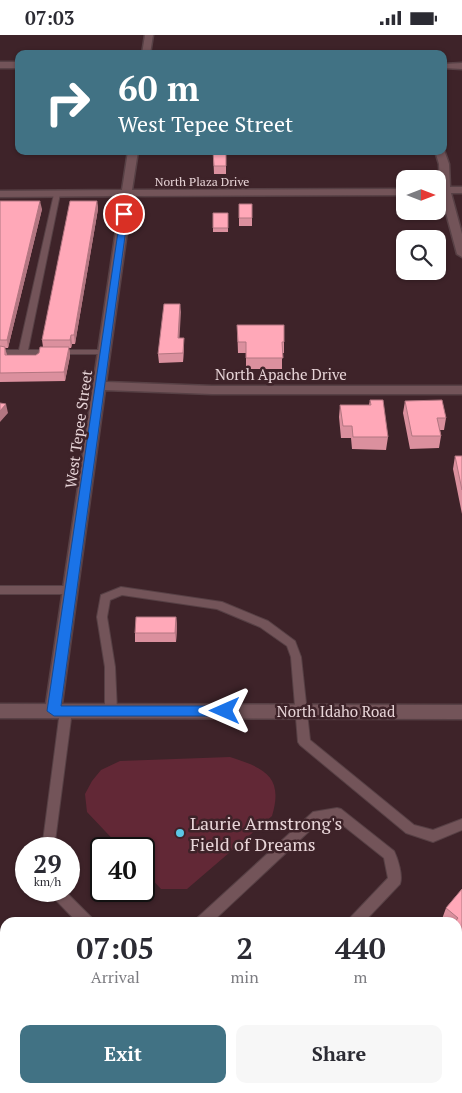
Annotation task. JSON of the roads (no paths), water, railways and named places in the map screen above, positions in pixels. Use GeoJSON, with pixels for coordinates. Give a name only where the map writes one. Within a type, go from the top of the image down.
{"type":"FeatureCollection","features":[{"type":"Feature","properties":{"kind":"street"},"geometry":{"type":"LineString","coordinates":[[147,50],[149,35]]}},
{"type":"Feature","properties":{"kind":"street"},"geometry":{"type":"LineString","coordinates":[[0,65],[15,65]]}},
{"type":"Feature","properties":{"kind":"street"},"geometry":{"type":"LineString","coordinates":[[447,66],[462,66]]}},
{"type":"Feature","properties":{"kind":"street","name":"West Tepee Street"},"geometry":{"type":"LineString","coordinates":[[59,711],[71,590],[131,155]]}},
{"type":"Feature","properties":{"kind":"street"},"geometry":{"type":"LineString","coordinates":[[441,155],[443,170]]}},
{"type":"Feature","properties":{"kind":"street"},"geometry":{"type":"LineString","coordinates":[[446,191],[462,190]]}},
{"type":"Feature","properties":{"kind":"street","name":"North Plaza Drive"},"geometry":{"type":"LineString","coordinates":[[0,194],[396,192]]}},
{"type":"Feature","properties":{"kind":"street"},"geometry":{"type":"LineString","coordinates":[[446,206],[462,254]]}},
{"type":"Feature","properties":{"kind":"street","name":"North Apache Drive"},"geometry":{"type":"LineString","coordinates":[[100,386],[212,390],[462,390]]}},
{"type":"Feature","properties":{"kind":"street","name":"North Idaho Road"},"geometry":{"type":"LineString","coordinates":[[0,711],[462,712]]}},
{"type":"Feature","properties":{"kind":"lane"},"geometry":{"type":"LineString","coordinates":[[23,352],[57,194]]}},
{"type":"Feature","properties":{"kind":"lane"},"geometry":{"type":"LineString","coordinates":[[0,352],[105,351]]}},
{"type":"Feature","properties":{"kind":"lane"},"geometry":{"type":"LineString","coordinates":[[0,590],[71,590]]}},
{"type":"Feature","properties":{"kind":"lane"},"geometry":{"type":"LineString","coordinates":[[110,711],[110,667],[102,617],[105,598],[121,591],[218,605],[264,624],[291,644],[296,657],[304,742],[410,829],[433,837],[462,824]]}},
{"type":"Feature","properties":{"kind":"lane"},"geometry":{"type":"LineString","coordinates":[[49,837],[59,711]]}},
{"type":"Feature","properties":{"kind":"lane"},"geometry":{"type":"LineString","coordinates":[[208,917],[317,816],[337,813],[390,855],[395,879],[360,917]]}},
{"type":"Feature","properties":{"kind":"lane"},"geometry":{"type":"LineString","coordinates":[[67,902],[82,917]]}},
{"type":"Feature","properties":{"kind":"place","name":"Laurie Armstrong's Field of Dreams"},"geometry":{"type":"Point","coordinates":[180,833]}}]}
